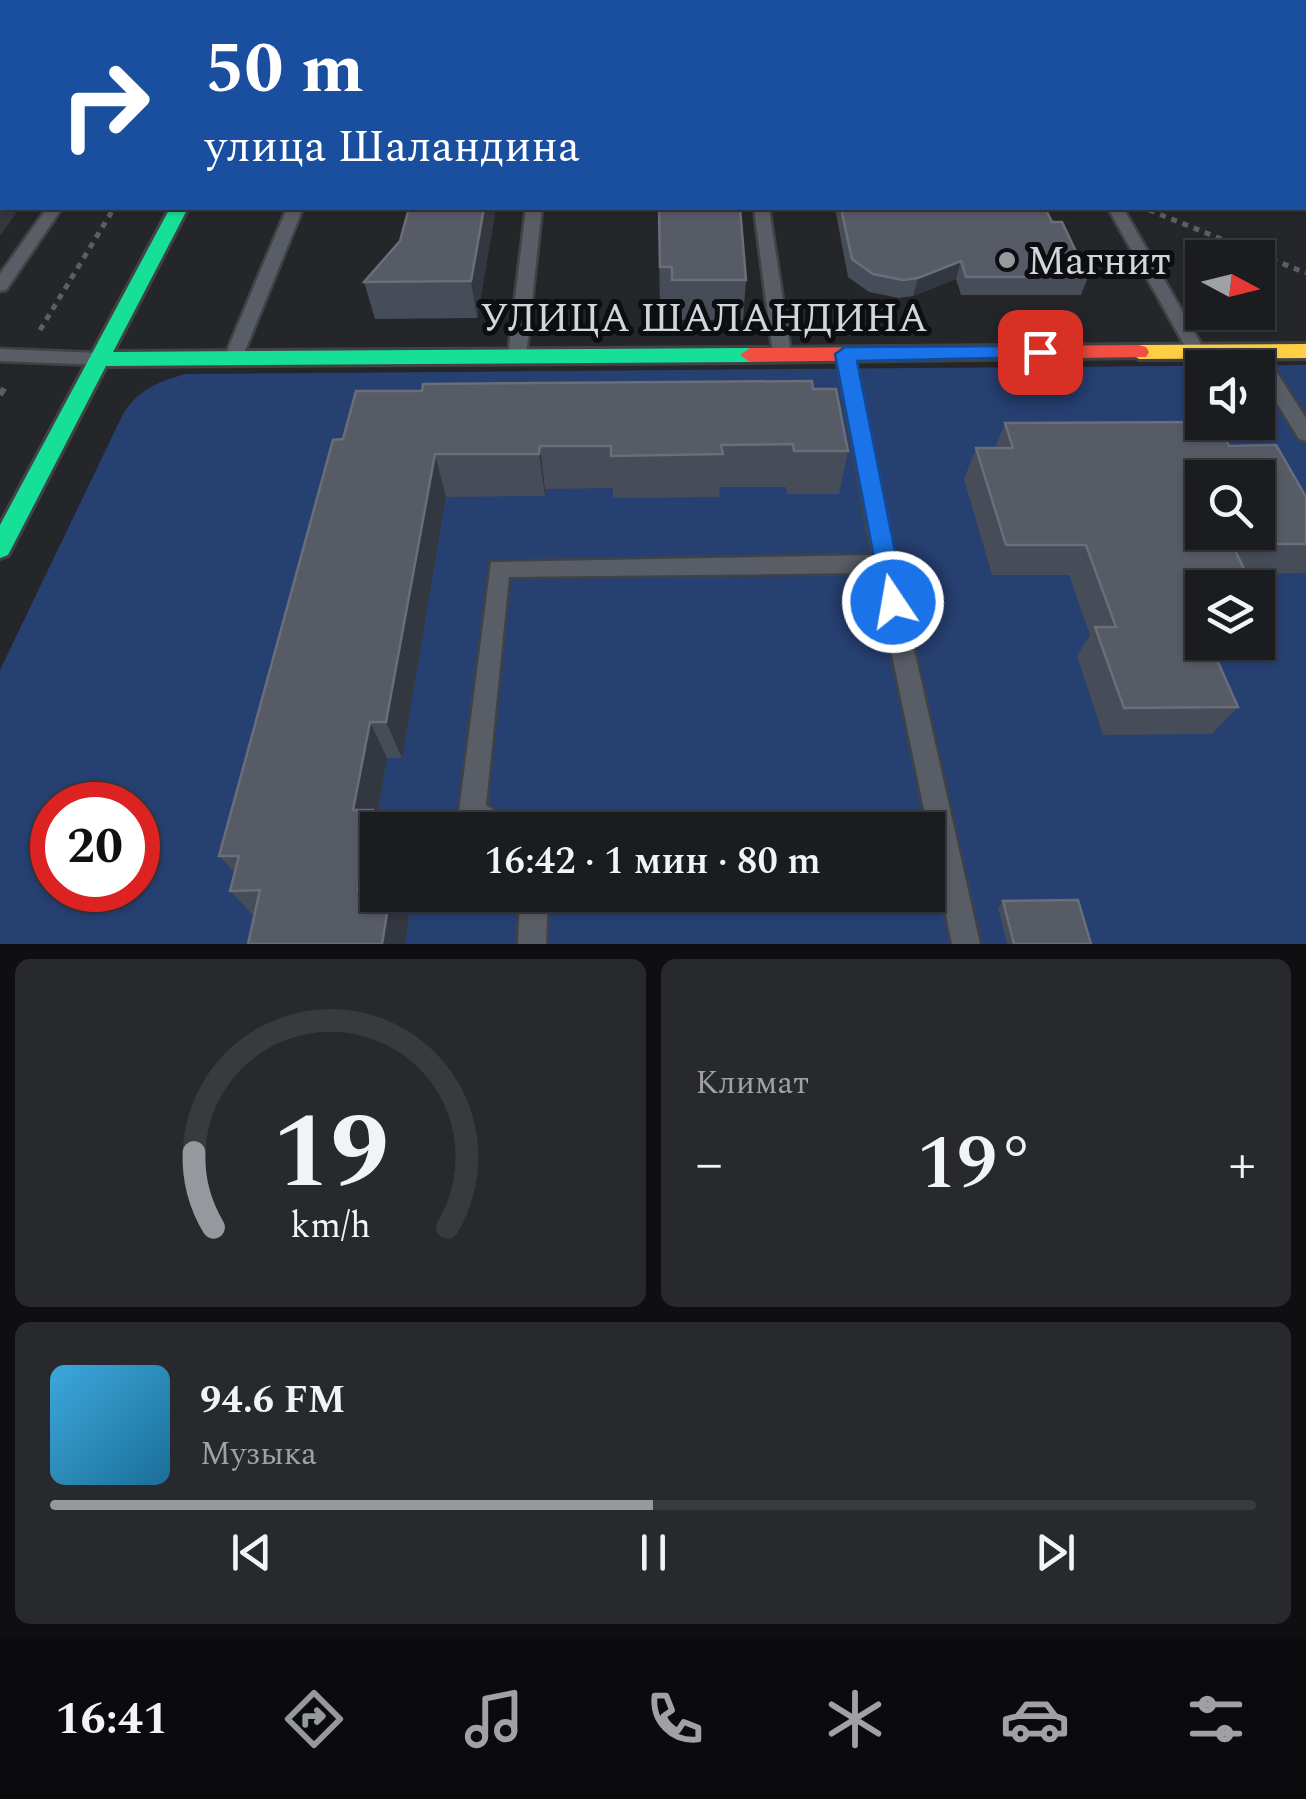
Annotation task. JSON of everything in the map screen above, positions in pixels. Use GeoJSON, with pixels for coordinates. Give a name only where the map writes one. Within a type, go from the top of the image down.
{"type":"FeatureCollection","features":[{"type":"Feature","properties":{"kind":"street"},"geometry":{"type":"LineString","coordinates":[[0,548],[178,210]]}},
{"type":"Feature","properties":{"kind":"street","name":"УЛИЦА ШАЛАНДИНА"},"geometry":{"type":"LineString","coordinates":[[1275,352],[1306,351]]}},
{"type":"Feature","properties":{"kind":"street","name":"УЛИЦА ШАЛАНДИНА"},"geometry":{"type":"LineString","coordinates":[[102,359],[1185,352]]}},
{"type":"Feature","properties":{"kind":"lane"},"geometry":{"type":"LineString","coordinates":[[570,0],[647,0]]}},
{"type":"Feature","properties":{"kind":"lane"},"geometry":{"type":"LineString","coordinates":[[0,286],[53,210]]}},
{"type":"Feature","properties":{"kind":"lane"},"geometry":{"type":"LineString","coordinates":[[234,358],[293,210]]}},
{"type":"Feature","properties":{"kind":"lane"},"geometry":{"type":"LineString","coordinates":[[516,356],[534,210]]}},
{"type":"Feature","properties":{"kind":"lane"},"geometry":{"type":"LineString","coordinates":[[761,210],[782,354]]}},
{"type":"Feature","properties":{"kind":"lane"},"geometry":{"type":"LineString","coordinates":[[1116,210],[1195,350]]}},
{"type":"Feature","properties":{"kind":"lane"},"geometry":{"type":"LineString","coordinates":[[845,354],[884,564],[966,944]]}},
{"type":"Feature","properties":{"kind":"lane"},"geometry":{"type":"LineString","coordinates":[[0,355],[102,359]]}},
{"type":"Feature","properties":{"kind":"lane"},"geometry":{"type":"LineString","coordinates":[[1275,384],[1306,434]]}},
{"type":"Feature","properties":{"kind":"lane"},"geometry":{"type":"LineString","coordinates":[[472,812],[499,568],[884,564]]}},
{"type":"Feature","properties":{"kind":"lane"},"geometry":{"type":"LineString","coordinates":[[532,944],[533,912]]}},
{"type":"Feature","properties":{"kind":"path"},"geometry":{"type":"LineString","coordinates":[[0,396],[113,210]]}},
{"type":"Feature","properties":{"kind":"path"},"geometry":{"type":"LineString","coordinates":[[1148,210],[1306,273]]}},
{"type":"Feature","properties":{"kind":"shaded area"},"geometry":{"type":"Polygon","coordinates":[[[1275,365],[1306,365],[1306,944],[0,944],[0,670],[123,414],[135,399],[186,374],[1185,366],[1185,440],[1275,440],[1275,365]]]}},
{"type":"Feature","properties":{"kind":"building"},"geometry":{"type":"Polygon","coordinates":[[[408,210],[484,210],[471,281],[364,282],[400,241],[408,210]]]}},
{"type":"Feature","properties":{"kind":"building"},"geometry":{"type":"Polygon","coordinates":[[[659,210],[740,210],[746,280],[672,280],[672,267],[660,267],[659,210]]]}},
{"type":"Feature","properties":{"kind":"building"},"geometry":{"type":"Polygon","coordinates":[[[841,210],[1046,210],[1052,222],[1062,222],[1088,277],[966,277],[961,261],[903,280],[873,274],[852,259],[841,210]]]}},
{"type":"Feature","properties":{"kind":"building"},"geometry":{"type":"Polygon","coordinates":[[[812,381],[813,389],[836,389],[848,451],[794,451],[793,444],[721,445],[723,454],[611,456],[611,446],[540,446],[539,454],[435,454],[386,722],[370,722],[353,810],[373,810],[360,812],[358,890],[360,912],[387,912],[382,944],[248,944],[260,890],[230,891],[239,856],[219,856],[333,440],[343,439],[356,391],[422,391],[423,384],[812,381]]]}},
{"type":"Feature","properties":{"kind":"building"},"geometry":{"type":"Polygon","coordinates":[[[1185,422],[1185,440],[1226,440],[1229,446],[1276,445],[1306,497],[1306,544],[1275,544],[1275,460],[1185,460],[1185,550],[1235,550],[1244,570],[1185,570],[1185,660],[1217,660],[1238,707],[1124,708],[1095,627],[1116,627],[1086,545],[1006,545],[976,448],[1013,448],[1005,423],[1185,422]]]}},
{"type":"Feature","properties":{"kind":"building"},"geometry":{"type":"Polygon","coordinates":[[[1078,900],[1091,944],[1014,944],[1003,901],[1078,900]]]}},
{"type":"Feature","properties":{"kind":"traffic: fast"},"geometry":{"type":"LineString","coordinates":[[0,548],[178,210]]}},
{"type":"Feature","properties":{"kind":"traffic: fast"},"geometry":{"type":"LineString","coordinates":[[102,359],[750,355]]}},
{"type":"Feature","properties":{"kind":"traffic: slow"},"geometry":{"type":"LineString","coordinates":[[1139,352],[1306,351]]}},
{"type":"Feature","properties":{"kind":"traffic: jam"},"geometry":{"type":"LineString","coordinates":[[750,355],[1139,352]]}},
{"type":"Feature","properties":{"kind":"place","name":"Магнит"},"geometry":{"type":"Point","coordinates":[1007,260]}},
{"type":"Feature","properties":{"kind":"route"},"geometry":{"type":"LineString","coordinates":[[893,602],[845,354],[1040,352]]}}]}
